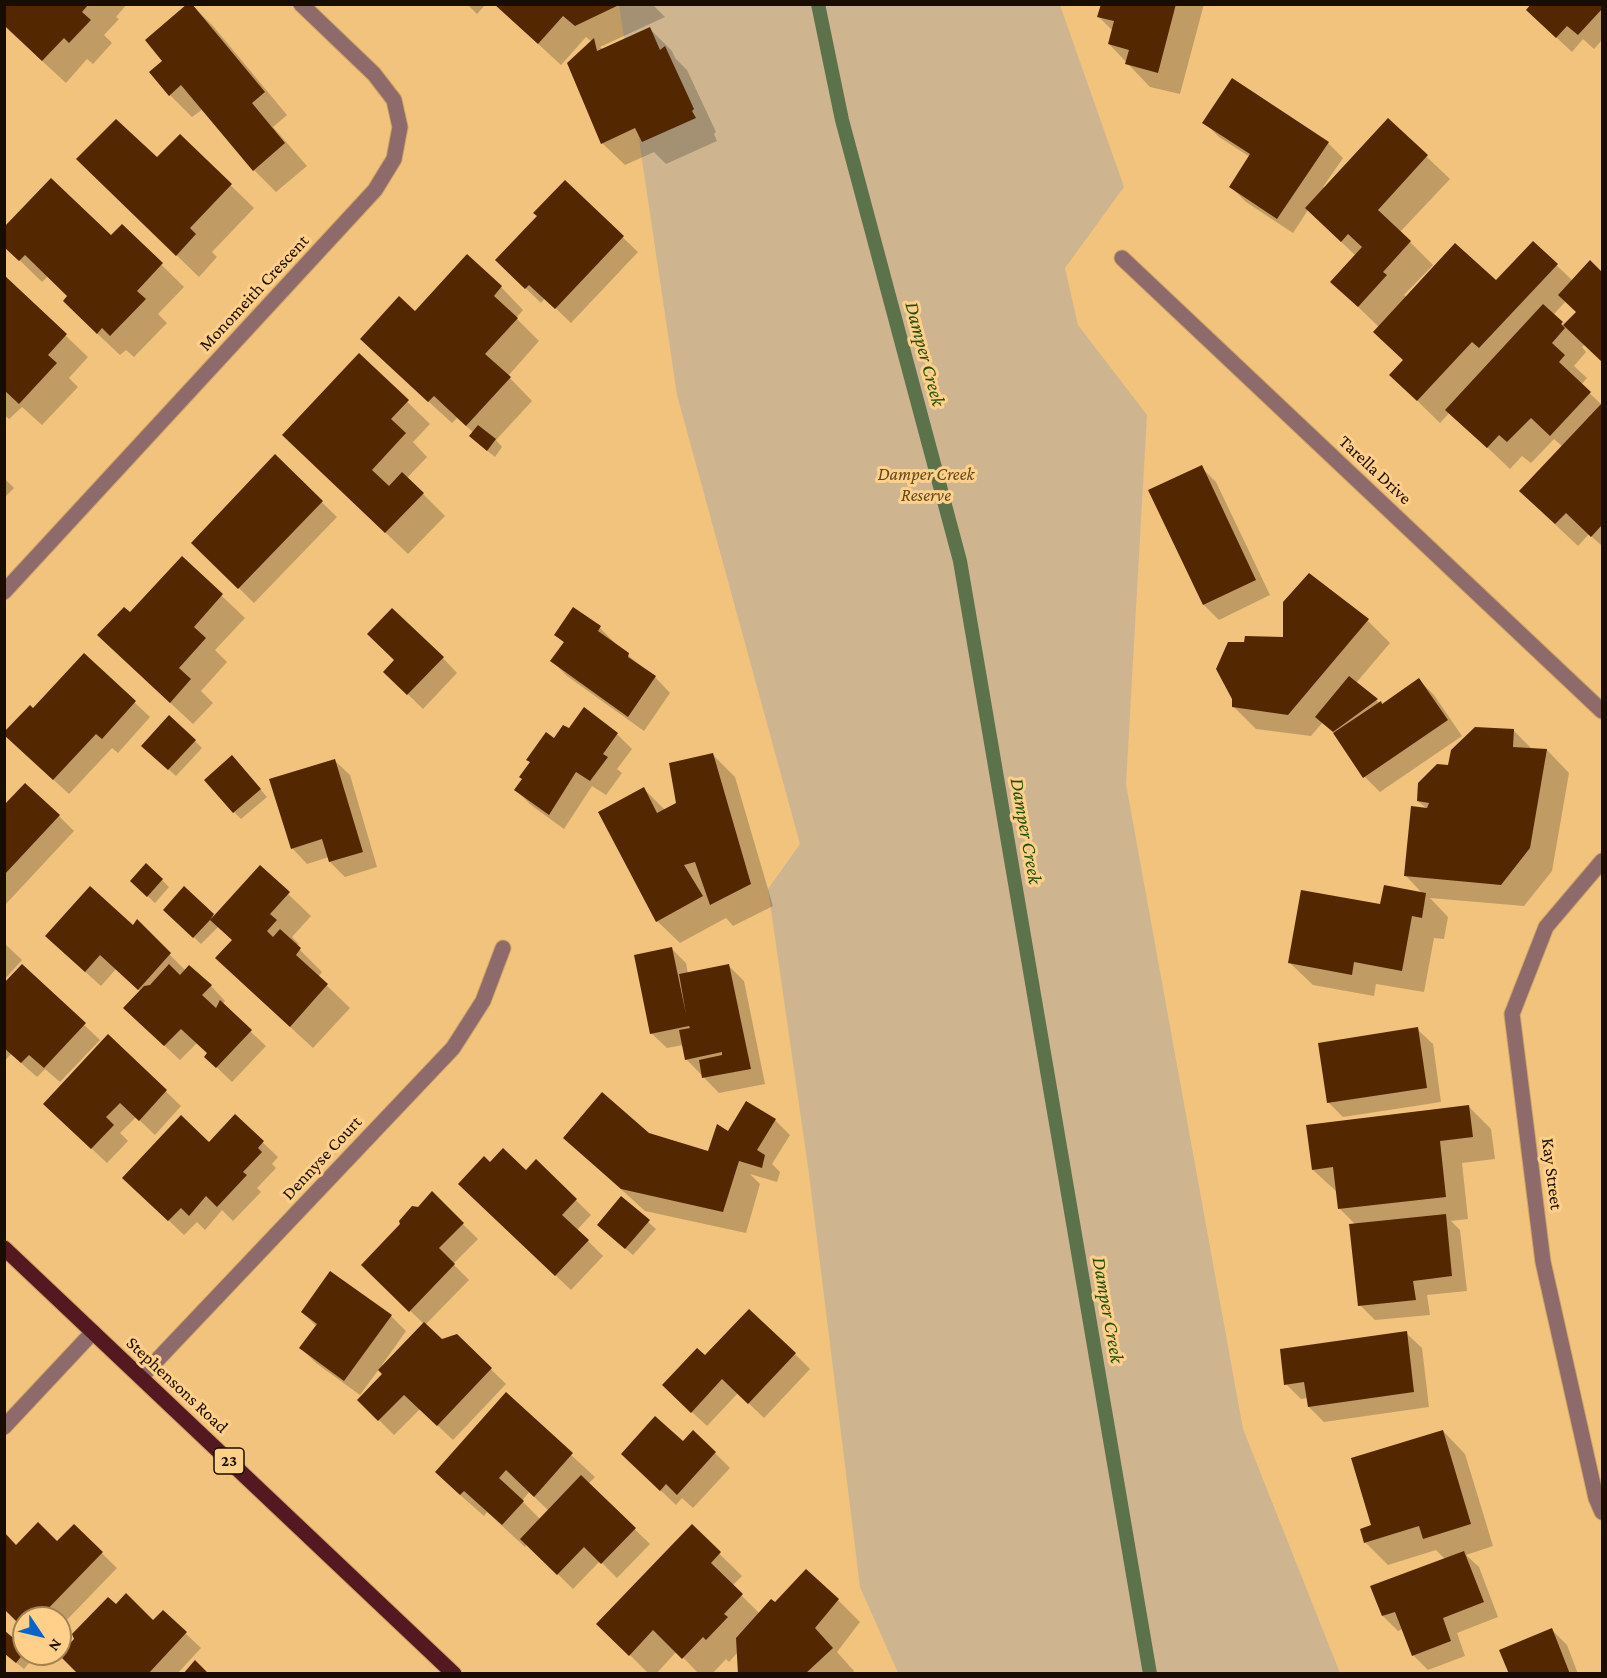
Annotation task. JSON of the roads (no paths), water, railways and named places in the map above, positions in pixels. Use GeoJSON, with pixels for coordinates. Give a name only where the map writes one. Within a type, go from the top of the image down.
{"type":"FeatureCollection","features":[{"type":"Feature","properties":{"kind":"main road","name":"Stephensons Road"},"geometry":{"type":"LineString","coordinates":[[4,1248],[454,1674]]}},
{"type":"Feature","properties":{"kind":"street","name":"Monomeith Crescent"},"geometry":{"type":"LineString","coordinates":[[4,592],[375,190],[394,159],[400,127],[394,100],[374,74],[301,4]]}},
{"type":"Feature","properties":{"kind":"street","name":"Tarella Drive"},"geometry":{"type":"LineString","coordinates":[[1122,258],[1602,711]]}},
{"type":"Feature","properties":{"kind":"street","name":"Kay Street"},"geometry":{"type":"LineString","coordinates":[[1602,861],[1546,927],[1512,1014],[1543,1262],[1596,1498],[1602,1512]]}},
{"type":"Feature","properties":{"kind":"street","name":"Dennyse Court"},"geometry":{"type":"LineString","coordinates":[[141,1377],[453,1048],[483,1001],[503,948]]}},
{"type":"Feature","properties":{"kind":"street"},"geometry":{"type":"LineString","coordinates":[[4,1427],[93,1332]]}},
{"type":"Feature","properties":{"kind":"waterway","name":"Damper Creek"},"geometry":{"type":"LineString","coordinates":[[818,4],[842,120],[960,561],[1150,1674]]}},
{"type":"Feature","properties":{"kind":"park label","name":"Damper Creek Reserve"},"geometry":{"type":"Point","coordinates":[926,484]}}]}
